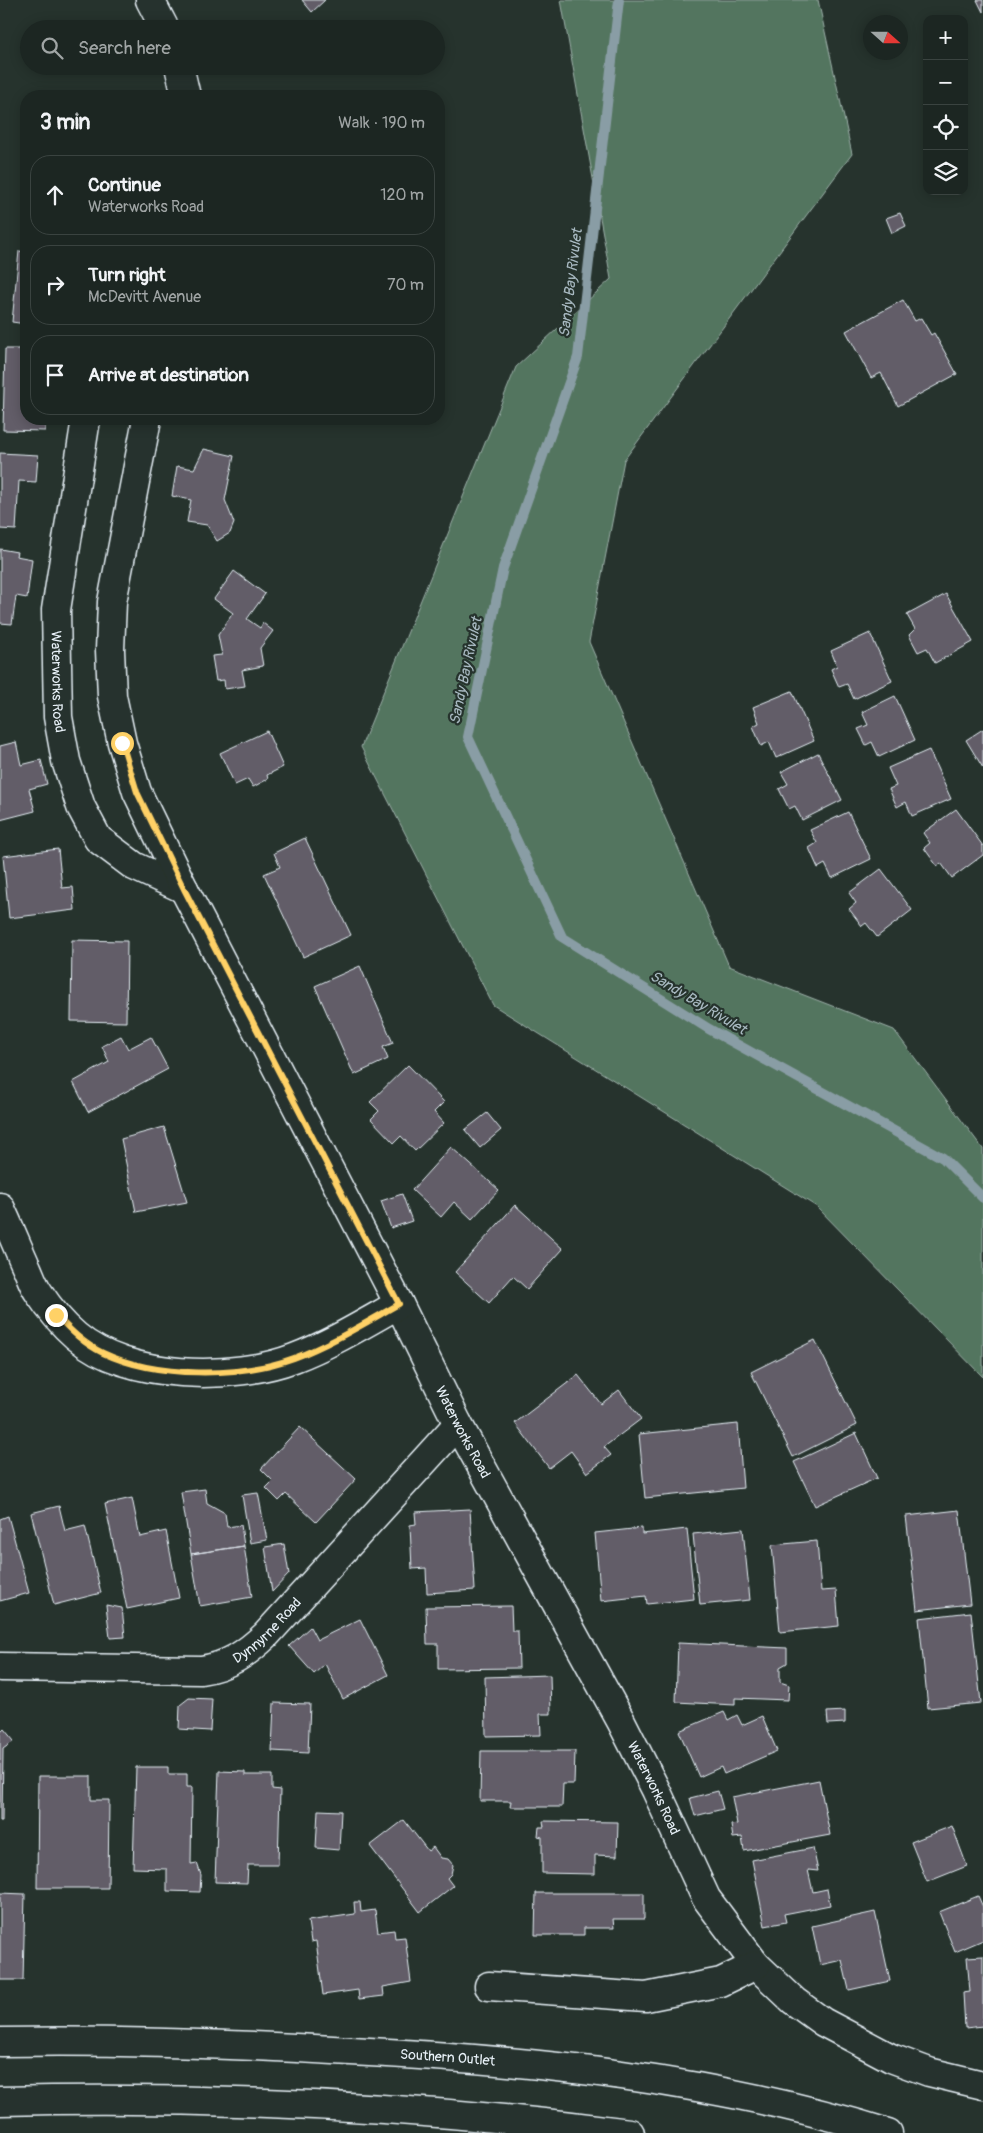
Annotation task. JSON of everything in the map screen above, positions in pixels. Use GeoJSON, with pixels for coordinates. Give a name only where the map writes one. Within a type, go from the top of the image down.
{"type":"FeatureCollection","features":[{"type":"Feature","properties":{"kind":"main road"},"geometry":{"type":"LineString","coordinates":[[150,0],[160,20]]}},
{"type":"Feature","properties":{"kind":"main road"},"geometry":{"type":"LineString","coordinates":[[181,75],[185,90]]}},
{"type":"Feature","properties":{"kind":"main road","name":"Waterworks Road"},"geometry":{"type":"LineString","coordinates":[[85,425],[56,610],[58,717],[66,761],[81,807],[98,839],[134,866],[184,889]]}},
{"type":"Feature","properties":{"kind":"main road","name":"Waterworks Road"},"geometry":{"type":"LineString","coordinates":[[146,425],[112,602],[110,650],[112,696],[122,743],[137,792],[184,889],[399,1304],[458,1424],[621,1721],[656,1790],[706,1898],[756,1965],[794,2001],[823,2022],[891,2058],[929,2072],[983,2085]]}},
{"type":"Feature","properties":{"kind":"main road"},"geometry":{"type":"LineString","coordinates":[[0,1206],[37,1291],[56,1315],[76,1336],[103,1353],[135,1365],[172,1371],[209,1372],[254,1368],[293,1358],[328,1343],[399,1304]]}},
{"type":"Feature","properties":{"kind":"main road","name":"Dynnyrne Road"},"geometry":{"type":"LineString","coordinates":[[0,1667],[201,1670],[218,1667],[234,1660],[266,1635],[458,1424]]}},
{"type":"Feature","properties":{"kind":"main road"},"geometry":{"type":"LineString","coordinates":[[489,1986],[646,1997],[721,1982],[756,1965]]}},
{"type":"Feature","properties":{"kind":"main road","name":"Southern Outlet"},"geometry":{"type":"LineString","coordinates":[[0,2042],[76,2041],[308,2048],[546,2065],[626,2075],[739,2095],[808,2110],[888,2133]]}},
{"type":"Feature","properties":{"kind":"main road"},"geometry":{"type":"LineString","coordinates":[[0,2101],[146,2100],[329,2104],[453,2112],[630,2133]]}},
{"type":"Feature","properties":{"kind":"green space"},"geometry":{"type":"Polygon","coordinates":[[[561,0],[818,0],[852,154],[624,460],[589,642],[729,966],[894,1030],[983,1149],[983,1377],[817,1207],[493,1005],[361,747],[516,367],[611,279],[561,0]]]}},
{"type":"Feature","properties":{"kind":"building"},"geometry":{"type":"Polygon","coordinates":[[[302,0],[325,0],[312,12],[302,0]]]}},
{"type":"Feature","properties":{"kind":"building"},"geometry":{"type":"Polygon","coordinates":[[[977,0],[983,0],[983,12],[977,0]]]}},
{"type":"Feature","properties":{"kind":"building"},"geometry":{"type":"Polygon","coordinates":[[[900,213],[906,226],[892,233],[886,218],[900,213]]]}},
{"type":"Feature","properties":{"kind":"building"},"geometry":{"type":"Polygon","coordinates":[[[19,251],[20,323],[12,322],[19,251]]]}},
{"type":"Feature","properties":{"kind":"building"},"geometry":{"type":"Polygon","coordinates":[[[903,300],[915,321],[921,318],[931,335],[934,333],[957,374],[898,406],[881,373],[871,378],[846,331],[903,300]]]}},
{"type":"Feature","properties":{"kind":"building"},"geometry":{"type":"Polygon","coordinates":[[[5,349],[20,349],[20,425],[45,425],[45,431],[3,430],[5,349]]]}},
{"type":"Feature","properties":{"kind":"building"},"geometry":{"type":"Polygon","coordinates":[[[204,449],[234,456],[225,500],[234,523],[230,533],[217,541],[207,525],[187,522],[191,500],[172,496],[177,466],[194,469],[204,449]]]}},
{"type":"Feature","properties":{"kind":"building"},"geometry":{"type":"Polygon","coordinates":[[[0,453],[38,455],[36,482],[19,481],[16,530],[0,529],[0,453]]]}},
{"type":"Feature","properties":{"kind":"building"},"geometry":{"type":"Polygon","coordinates":[[[0,549],[17,552],[16,556],[32,559],[27,598],[16,596],[12,624],[0,623],[0,549]]]}},
{"type":"Feature","properties":{"kind":"building"},"geometry":{"type":"Polygon","coordinates":[[[234,571],[265,594],[247,619],[260,628],[263,623],[273,631],[260,648],[263,666],[242,670],[245,686],[225,689],[224,680],[216,681],[212,656],[222,655],[218,635],[233,613],[214,599],[234,571]]]}},
{"type":"Feature","properties":{"kind":"building"},"geometry":{"type":"Polygon","coordinates":[[[946,594],[973,642],[935,663],[927,648],[918,652],[909,635],[915,629],[907,615],[946,594]]]}},
{"type":"Feature","properties":{"kind":"building"},"geometry":{"type":"Polygon","coordinates":[[[870,633],[892,681],[854,699],[847,684],[839,687],[831,669],[837,666],[831,651],[870,633]]]}},
{"type":"Feature","properties":{"kind":"building"},"geometry":{"type":"Polygon","coordinates":[[[792,691],[814,741],[776,758],[769,742],[761,746],[753,726],[759,723],[753,707],[792,691]]]}},
{"type":"Feature","properties":{"kind":"building"},"geometry":{"type":"Polygon","coordinates":[[[895,696],[915,740],[879,757],[872,742],[866,745],[858,729],[868,725],[862,712],[895,696]]]}},
{"type":"Feature","properties":{"kind":"building"},"geometry":{"type":"Polygon","coordinates":[[[983,729],[983,768],[966,740],[983,729]]]}},
{"type":"Feature","properties":{"kind":"building"},"geometry":{"type":"Polygon","coordinates":[[[267,731],[283,767],[267,775],[268,779],[253,787],[248,779],[235,785],[220,753],[267,731]]]}},
{"type":"Feature","properties":{"kind":"building"},"geometry":{"type":"Polygon","coordinates":[[[16,742],[21,765],[41,760],[47,784],[29,789],[35,811],[0,820],[0,746],[16,742]]]}},
{"type":"Feature","properties":{"kind":"building"},"geometry":{"type":"Polygon","coordinates":[[[929,750],[951,799],[912,816],[906,802],[897,807],[889,789],[896,786],[888,768],[929,750]]]}},
{"type":"Feature","properties":{"kind":"building"},"geometry":{"type":"Polygon","coordinates":[[[818,753],[842,800],[802,820],[795,806],[789,809],[779,789],[788,784],[781,772],[818,753]]]}},
{"type":"Feature","properties":{"kind":"building"},"geometry":{"type":"Polygon","coordinates":[[[956,809],[983,846],[983,855],[952,878],[941,863],[937,866],[924,848],[930,843],[923,833],[956,809]]]}},
{"type":"Feature","properties":{"kind":"building"},"geometry":{"type":"Polygon","coordinates":[[[848,812],[871,859],[832,878],[825,864],[818,868],[809,848],[817,843],[810,830],[848,812]]]}},
{"type":"Feature","properties":{"kind":"building"},"geometry":{"type":"Polygon","coordinates":[[[305,838],[351,935],[303,957],[264,874],[280,867],[274,853],[305,838]]]}},
{"type":"Feature","properties":{"kind":"building"},"geometry":{"type":"Polygon","coordinates":[[[58,849],[62,888],[73,887],[75,910],[9,918],[3,856],[58,849]]]}},
{"type":"Feature","properties":{"kind":"building"},"geometry":{"type":"Polygon","coordinates":[[[881,869],[912,910],[877,937],[866,923],[862,926],[849,909],[856,903],[849,893],[881,869]]]}},
{"type":"Feature","properties":{"kind":"building"},"geometry":{"type":"Polygon","coordinates":[[[72,940],[127,941],[126,1022],[71,1021],[72,940]]]}},
{"type":"Feature","properties":{"kind":"building"},"geometry":{"type":"Polygon","coordinates":[[[360,966],[393,1043],[383,1047],[388,1059],[354,1075],[315,986],[360,966]]]}},
{"type":"Feature","properties":{"kind":"building"},"geometry":{"type":"Polygon","coordinates":[[[121,1036],[128,1049],[151,1037],[168,1069],[88,1112],[73,1082],[109,1062],[102,1046],[121,1036]]]}},
{"type":"Feature","properties":{"kind":"building"},"geometry":{"type":"Polygon","coordinates":[[[408,1065],[444,1102],[434,1112],[444,1123],[415,1151],[401,1136],[394,1143],[371,1119],[379,1111],[370,1102],[408,1065]]]}},
{"type":"Feature","properties":{"kind":"building"},"geometry":{"type":"Polygon","coordinates":[[[487,1113],[501,1130],[480,1148],[465,1130],[487,1113]]]}},
{"type":"Feature","properties":{"kind":"building"},"geometry":{"type":"Polygon","coordinates":[[[164,1127],[187,1202],[136,1212],[121,1139],[164,1127]]]}},
{"type":"Feature","properties":{"kind":"building"},"geometry":{"type":"Polygon","coordinates":[[[451,1147],[499,1190],[472,1219],[454,1202],[441,1217],[412,1190],[451,1147]]]}},
{"type":"Feature","properties":{"kind":"building"},"geometry":{"type":"Polygon","coordinates":[[[402,1194],[412,1221],[391,1228],[381,1201],[402,1194]]]}},
{"type":"Feature","properties":{"kind":"building"},"geometry":{"type":"Polygon","coordinates":[[[515,1205],[563,1249],[527,1289],[513,1276],[489,1303],[455,1272],[515,1205]]]}},
{"type":"Feature","properties":{"kind":"building"},"geometry":{"type":"Polygon","coordinates":[[[815,1340],[857,1425],[793,1457],[751,1372],[815,1340]]]}},
{"type":"Feature","properties":{"kind":"building"},"geometry":{"type":"Polygon","coordinates":[[[578,1375],[601,1404],[619,1390],[641,1419],[604,1447],[611,1455],[587,1473],[571,1451],[549,1468],[515,1423],[578,1375]]]}},
{"type":"Feature","properties":{"kind":"building"},"geometry":{"type":"Polygon","coordinates":[[[738,1424],[743,1488],[645,1498],[639,1434],[738,1424]]]}},
{"type":"Feature","properties":{"kind":"building"},"geometry":{"type":"Polygon","coordinates":[[[300,1427],[356,1479],[316,1522],[286,1494],[279,1501],[266,1488],[273,1481],[261,1469],[300,1427]]]}},
{"type":"Feature","properties":{"kind":"building"},"geometry":{"type":"Polygon","coordinates":[[[856,1433],[877,1478],[815,1506],[794,1462],[856,1433]]]}},
{"type":"Feature","properties":{"kind":"building"},"geometry":{"type":"Polygon","coordinates":[[[205,1489],[207,1503],[225,1513],[227,1527],[241,1525],[244,1546],[191,1554],[181,1492],[205,1489]]]}},
{"type":"Feature","properties":{"kind":"building"},"geometry":{"type":"Polygon","coordinates":[[[258,1493],[267,1540],[250,1543],[242,1495],[258,1493]]]}},
{"type":"Feature","properties":{"kind":"building"},"geometry":{"type":"Polygon","coordinates":[[[132,1498],[140,1537],[166,1531],[179,1598],[127,1609],[105,1504],[132,1498]]]}},
{"type":"Feature","properties":{"kind":"building"},"geometry":{"type":"Polygon","coordinates":[[[59,1506],[65,1531],[85,1526],[101,1593],[54,1605],[31,1513],[59,1506]]]}},
{"type":"Feature","properties":{"kind":"building"},"geometry":{"type":"Polygon","coordinates":[[[470,1509],[475,1590],[427,1593],[426,1568],[412,1569],[410,1525],[416,1524],[415,1512],[470,1509]]]}},
{"type":"Feature","properties":{"kind":"building"},"geometry":{"type":"Polygon","coordinates":[[[959,1510],[970,1604],[917,1610],[906,1516],[959,1510]]]}},
{"type":"Feature","properties":{"kind":"building"},"geometry":{"type":"Polygon","coordinates":[[[8,1516],[29,1593],[0,1601],[0,1519],[8,1516]]]}},
{"type":"Feature","properties":{"kind":"building"},"geometry":{"type":"Polygon","coordinates":[[[642,1528],[642,1534],[687,1529],[694,1599],[647,1604],[646,1596],[601,1601],[595,1533],[642,1528]]]}},
{"type":"Feature","properties":{"kind":"building"},"geometry":{"type":"Polygon","coordinates":[[[743,1529],[750,1600],[700,1605],[693,1534],[743,1529]]]}},
{"type":"Feature","properties":{"kind":"building"},"geometry":{"type":"Polygon","coordinates":[[[817,1541],[821,1591],[836,1590],[839,1626],[780,1632],[772,1545],[817,1541]]]}},
{"type":"Feature","properties":{"kind":"building"},"geometry":{"type":"Polygon","coordinates":[[[284,1544],[289,1574],[272,1592],[265,1547],[284,1544]]]}},
{"type":"Feature","properties":{"kind":"building"},"geometry":{"type":"Polygon","coordinates":[[[244,1546],[252,1597],[200,1606],[191,1554],[244,1546]]]}},
{"type":"Feature","properties":{"kind":"building"},"geometry":{"type":"Polygon","coordinates":[[[106,1605],[122,1608],[125,1637],[110,1638],[106,1605]]]}},
{"type":"Feature","properties":{"kind":"building"},"geometry":{"type":"Polygon","coordinates":[[[511,1606],[512,1631],[518,1631],[519,1668],[438,1669],[438,1644],[427,1644],[426,1607],[511,1606]]]}},
{"type":"Feature","properties":{"kind":"building"},"geometry":{"type":"Polygon","coordinates":[[[971,1612],[981,1703],[928,1708],[919,1618],[971,1612]]]}},
{"type":"Feature","properties":{"kind":"building"},"geometry":{"type":"Polygon","coordinates":[[[360,1619],[388,1675],[343,1699],[325,1664],[314,1674],[289,1646],[310,1627],[317,1640],[360,1619]]]}},
{"type":"Feature","properties":{"kind":"building"},"geometry":{"type":"Polygon","coordinates":[[[678,1643],[787,1648],[787,1663],[780,1667],[780,1682],[789,1685],[788,1700],[735,1698],[735,1705],[676,1702],[678,1643]]]}},
{"type":"Feature","properties":{"kind":"building"},"geometry":{"type":"Polygon","coordinates":[[[550,1675],[551,1714],[540,1714],[541,1735],[486,1736],[485,1677],[550,1675]]]}},
{"type":"Feature","properties":{"kind":"building"},"geometry":{"type":"Polygon","coordinates":[[[189,1698],[212,1699],[210,1731],[179,1729],[180,1705],[189,1698]]]}},
{"type":"Feature","properties":{"kind":"building"},"geometry":{"type":"Polygon","coordinates":[[[274,1703],[310,1704],[308,1753],[272,1751],[274,1703]]]}},
{"type":"Feature","properties":{"kind":"building"},"geometry":{"type":"Polygon","coordinates":[[[845,1711],[845,1723],[828,1724],[827,1712],[845,1711]]]}},
{"type":"Feature","properties":{"kind":"building"},"geometry":{"type":"Polygon","coordinates":[[[724,1712],[728,1720],[737,1715],[742,1725],[762,1716],[777,1751],[724,1774],[721,1767],[699,1777],[679,1731],[724,1712]]]}},
{"type":"Feature","properties":{"kind":"building"},"geometry":{"type":"Polygon","coordinates":[[[4,1729],[14,1741],[3,1749],[2,1821],[0,1821],[0,1733],[4,1729]]]}},
{"type":"Feature","properties":{"kind":"building"},"geometry":{"type":"Polygon","coordinates":[[[481,1751],[575,1751],[574,1784],[563,1784],[562,1807],[510,1807],[511,1801],[480,1801],[481,1751]]]}},
{"type":"Feature","properties":{"kind":"building"},"geometry":{"type":"Polygon","coordinates":[[[136,1767],[168,1767],[168,1774],[187,1774],[187,1787],[192,1787],[191,1864],[197,1863],[201,1875],[200,1892],[167,1891],[167,1869],[133,1868],[136,1767]]]}},
{"type":"Feature","properties":{"kind":"building"},"geometry":{"type":"Polygon","coordinates":[[[219,1771],[245,1772],[245,1775],[272,1775],[272,1789],[280,1790],[278,1865],[248,1865],[247,1883],[215,1882],[219,1771]]]}},
{"type":"Feature","properties":{"kind":"building"},"geometry":{"type":"Polygon","coordinates":[[[38,1776],[91,1776],[91,1800],[109,1800],[108,1888],[37,1888],[38,1776]]]}},
{"type":"Feature","properties":{"kind":"building"},"geometry":{"type":"Polygon","coordinates":[[[819,1780],[830,1835],[744,1851],[742,1837],[733,1838],[731,1825],[737,1824],[732,1797],[819,1780]]]}},
{"type":"Feature","properties":{"kind":"building"},"geometry":{"type":"Polygon","coordinates":[[[718,1791],[723,1809],[695,1816],[690,1798],[718,1791]]]}},
{"type":"Feature","properties":{"kind":"building"},"geometry":{"type":"Polygon","coordinates":[[[318,1810],[341,1811],[339,1850],[316,1848],[318,1810]]]}},
{"type":"Feature","properties":{"kind":"building"},"geometry":{"type":"Polygon","coordinates":[[[404,1820],[428,1851],[433,1847],[441,1858],[448,1859],[453,1865],[451,1874],[447,1878],[453,1886],[420,1912],[370,1846],[404,1820]]]}},
{"type":"Feature","properties":{"kind":"building"},"geometry":{"type":"Polygon","coordinates":[[[543,1821],[618,1822],[617,1856],[595,1855],[595,1874],[542,1873],[542,1837],[538,1836],[539,1827],[544,1827],[543,1821]]]}},
{"type":"Feature","properties":{"kind":"building"},"geometry":{"type":"Polygon","coordinates":[[[952,1826],[967,1866],[927,1882],[911,1842],[952,1826]]]}},
{"type":"Feature","properties":{"kind":"building"},"geometry":{"type":"Polygon","coordinates":[[[813,1848],[818,1871],[808,1870],[813,1892],[827,1889],[830,1905],[784,1914],[786,1922],[765,1926],[752,1860],[813,1848]]]}},
{"type":"Feature","properties":{"kind":"building"},"geometry":{"type":"Polygon","coordinates":[[[0,1893],[25,1894],[23,1980],[0,1980],[0,1893]]]}},
{"type":"Feature","properties":{"kind":"building"},"geometry":{"type":"Polygon","coordinates":[[[536,1893],[644,1893],[644,1919],[613,1919],[614,1928],[584,1928],[584,1935],[535,1935],[536,1893]]]}},
{"type":"Feature","properties":{"kind":"building"},"geometry":{"type":"Polygon","coordinates":[[[978,1896],[983,1907],[983,1940],[955,1952],[939,1912],[978,1896]]]}},
{"type":"Feature","properties":{"kind":"building"},"geometry":{"type":"Polygon","coordinates":[[[354,1902],[360,1902],[361,1912],[375,1910],[378,1932],[394,1930],[395,1938],[405,1937],[411,1982],[383,1987],[384,1996],[359,1999],[358,1990],[323,1995],[316,1941],[311,1942],[308,1921],[355,1914],[354,1902]]]}},
{"type":"Feature","properties":{"kind":"building"},"geometry":{"type":"Polygon","coordinates":[[[875,1912],[890,1981],[849,1990],[842,1960],[820,1965],[812,1926],[875,1912]]]}},
{"type":"Feature","properties":{"kind":"building"},"geometry":{"type":"Polygon","coordinates":[[[983,1956],[983,2026],[965,2028],[963,1993],[970,1992],[967,1957],[983,1956]]]}},
{"type":"Feature","properties":{"kind":"waterway","name":"Sandy Bay Rivulet"},"geometry":{"type":"LineString","coordinates":[[619,0],[578,357],[503,568],[468,737],[562,937],[709,1029],[943,1158],[983,1198]]}},
{"type":"Feature","properties":{"kind":"route"},"geometry":{"type":"LineString","coordinates":[[56,1315],[76,1336],[103,1353],[135,1365],[172,1371],[209,1372],[254,1368],[293,1358],[328,1343],[399,1304],[184,889],[137,792],[122,743]]}}]}
